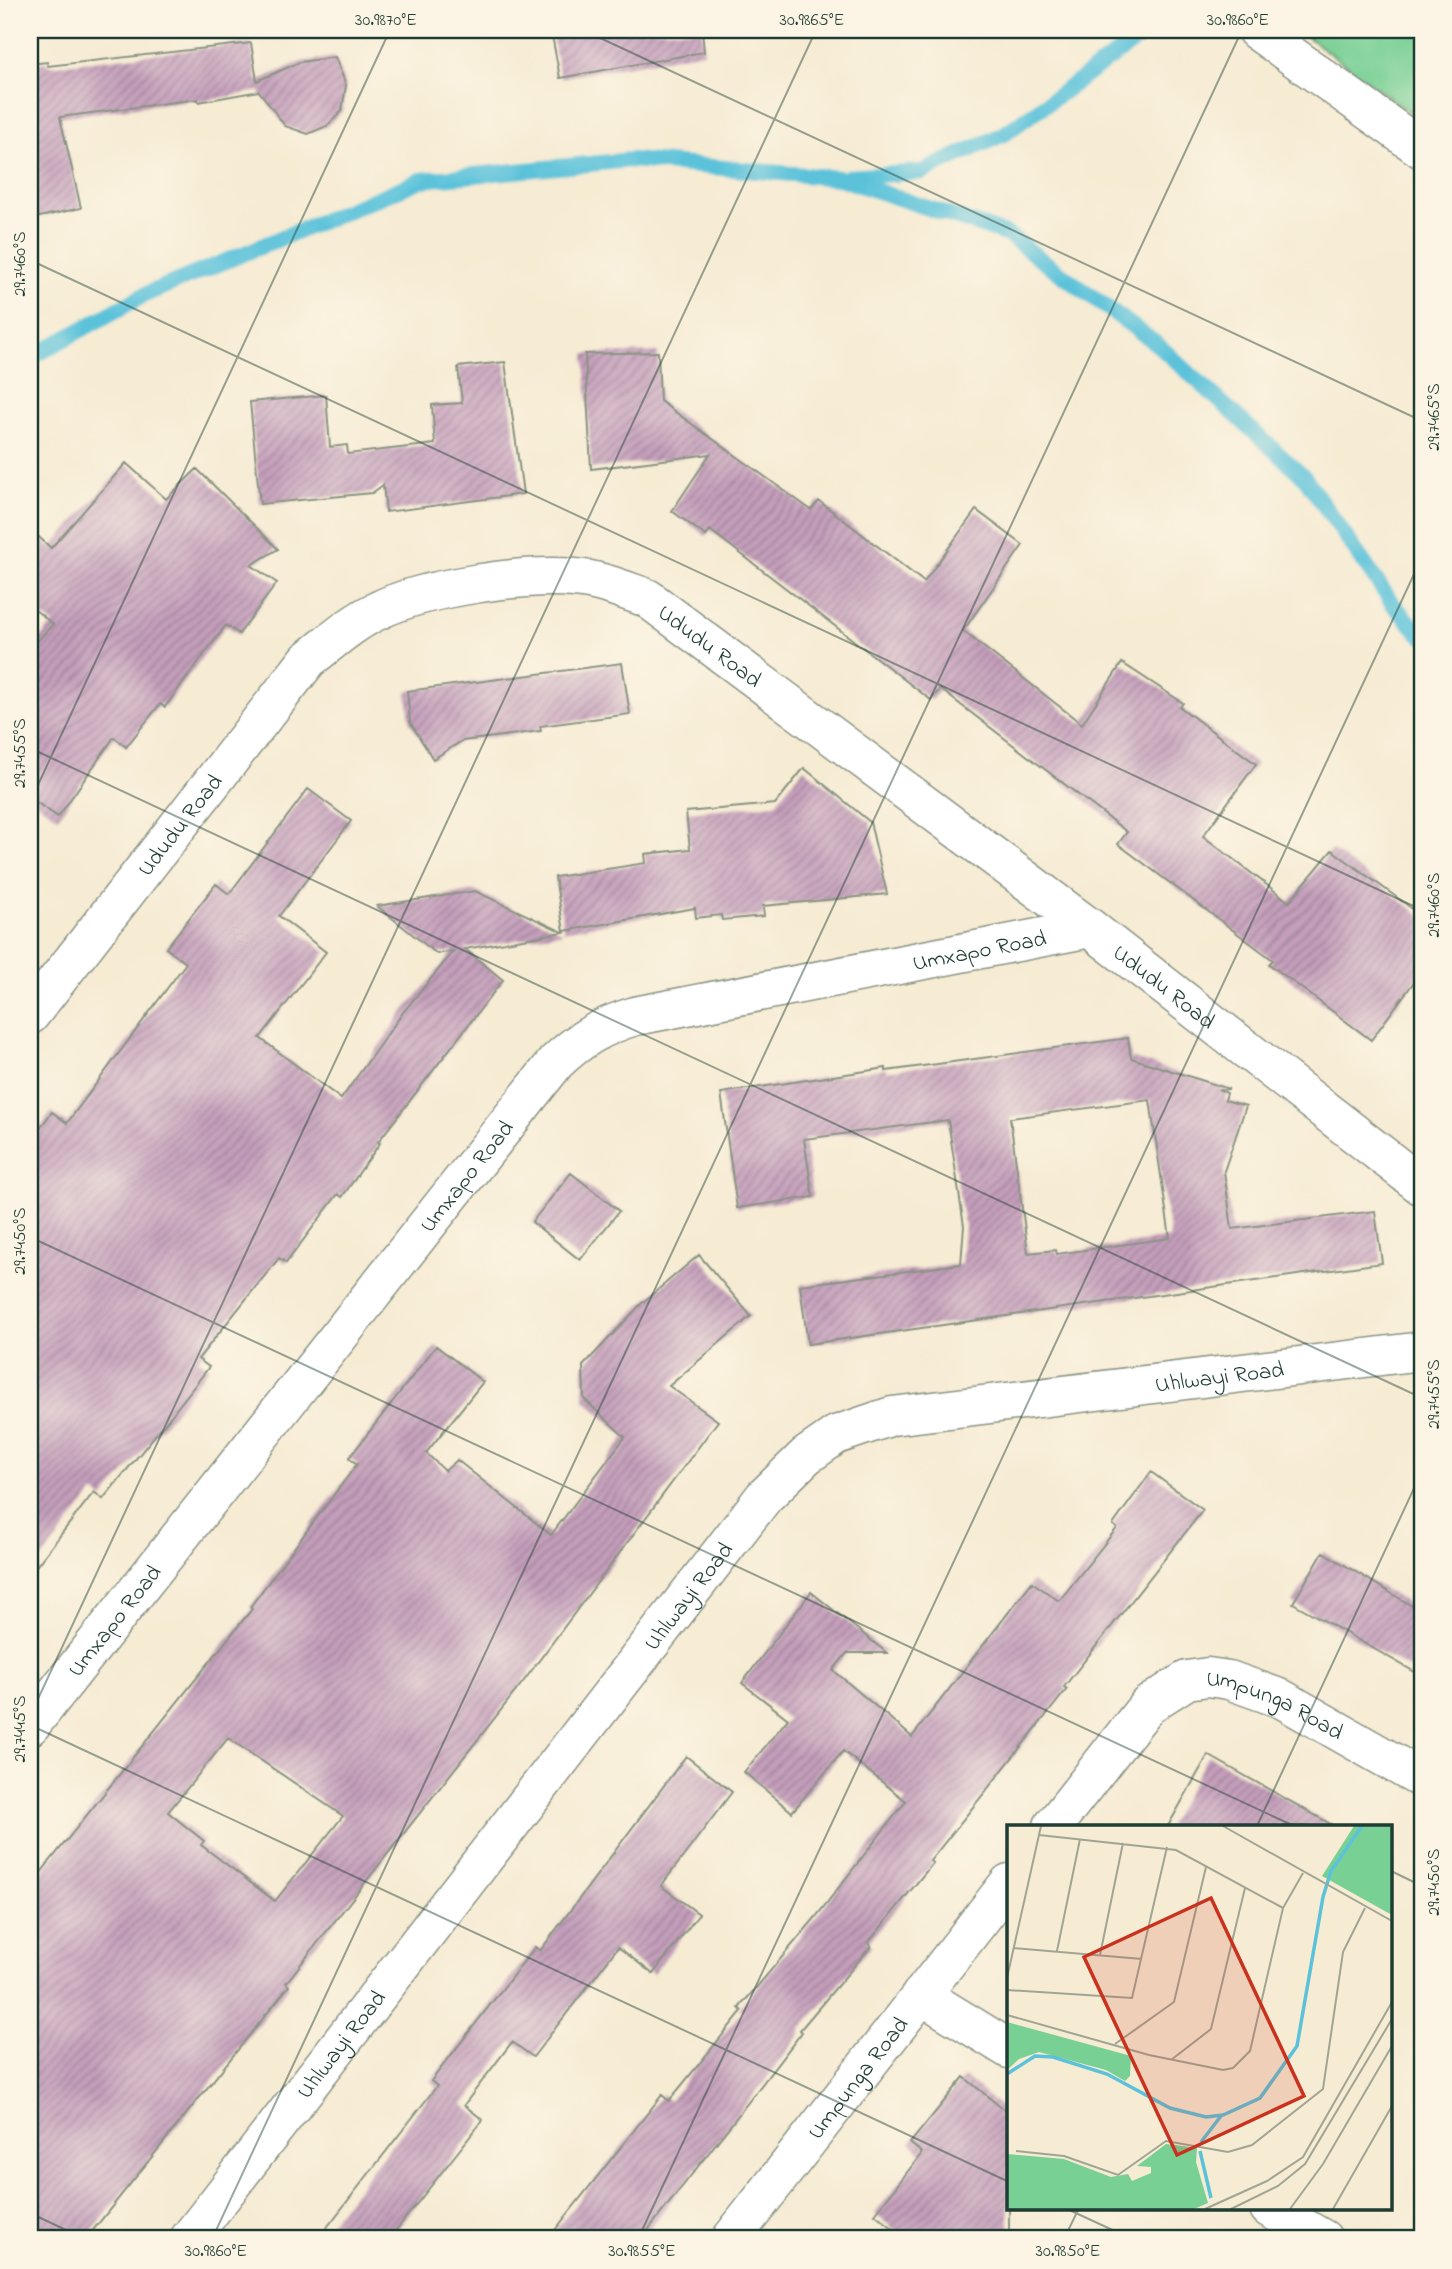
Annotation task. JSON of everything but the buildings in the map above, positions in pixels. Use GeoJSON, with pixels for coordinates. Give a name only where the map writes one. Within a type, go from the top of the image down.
{"type":"FeatureCollection","features":[{"type":"Feature","properties":{"kind":"street"},"geometry":{"type":"LineString","coordinates":[[1256,30],[1422,149]]}},
{"type":"Feature","properties":{"kind":"street","name":"Ududu Road"},"geometry":{"type":"LineString","coordinates":[[30,1015],[308,660],[346,629],[380,609],[445,590],[512,579],[575,578],[606,584],[647,598],[1090,928],[1422,1186]]}},
{"type":"Feature","properties":{"kind":"street","name":"Umxapo Road"},"geometry":{"type":"LineString","coordinates":[[30,1726],[556,1062],[578,1041],[605,1025],[635,1016],[1090,928]]}},
{"type":"Feature","properties":{"kind":"street","name":"Uhlwayi Road"},"geometry":{"type":"LineString","coordinates":[[189,2239],[764,1497],[806,1456],[836,1435],[892,1416],[1422,1351]]}},
{"type":"Feature","properties":{"kind":"street","name":"Umpunga Road"},"geometry":{"type":"LineString","coordinates":[[1054,1825],[1148,1705],[1187,1680],[1208,1677],[1229,1680],[1282,1699],[1422,1779]]}},
{"type":"Feature","properties":{"kind":"street","name":"Umpunga Road"},"geometry":{"type":"LineString","coordinates":[[731,2239],[1007,1886]]}},
{"type":"Feature","properties":{"kind":"street"},"geometry":{"type":"LineString","coordinates":[[921,1995],[1007,2048]]}},
{"type":"Feature","properties":{"kind":"green space"},"geometry":{"type":"Polygon","coordinates":[[[1298,30],[1422,30],[1422,121],[1298,30]]]}},
{"type":"Feature","properties":{"kind":"waterway"},"geometry":{"type":"LineString","coordinates":[[848,177],[922,172],[1004,134],[1150,30]]}},
{"type":"Feature","properties":{"kind":"waterway"},"geometry":{"type":"LineString","coordinates":[[30,358],[144,295],[421,180],[631,160],[839,178],[1008,235],[1158,345],[1305,478],[1392,603],[1422,636]]}}]}
